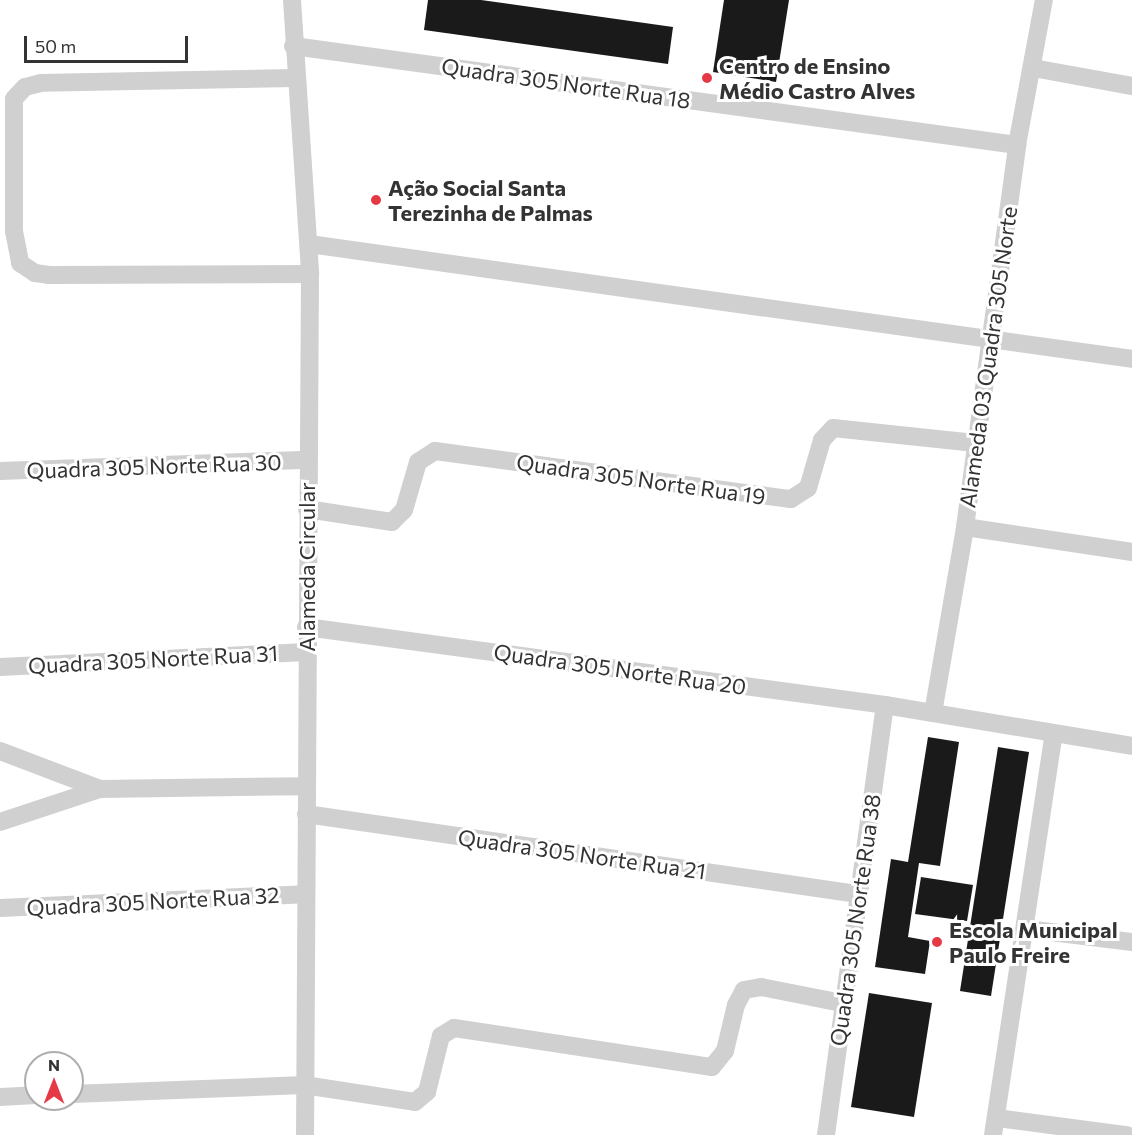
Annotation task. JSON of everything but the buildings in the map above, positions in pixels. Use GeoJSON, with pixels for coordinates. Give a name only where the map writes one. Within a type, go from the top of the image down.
{"type":"FeatureCollection","features":[{"type":"Feature","properties":{"kind":"street","name":"Alameda Circular"},"geometry":{"type":"LineString","coordinates":[[292,0],[295,78],[310,274],[305,786],[305,1135]]}},
{"type":"Feature","properties":{"kind":"street","name":"Alameda 03 Quadra 305 Norte"},"geometry":{"type":"LineString","coordinates":[[933,713],[965,527],[1017,145],[1044,0]]}},
{"type":"Feature","properties":{"kind":"street","name":"Quadra 305 Norte Rua 18"},"geometry":{"type":"LineString","coordinates":[[293,46],[1017,145]]}},
{"type":"Feature","properties":{"kind":"street"},"geometry":{"type":"LineString","coordinates":[[1033,68],[1132,86]]}},
{"type":"Feature","properties":{"kind":"street"},"geometry":{"type":"LineString","coordinates":[[295,78],[41,83],[25,87],[14,99],[14,231],[20,262],[35,273],[49,275],[310,274]]}},
{"type":"Feature","properties":{"kind":"street"},"geometry":{"type":"LineString","coordinates":[[309,244],[1132,359]]}},
{"type":"Feature","properties":{"kind":"street","name":"Quadra 305 Norte Rua 19"},"geometry":{"type":"LineString","coordinates":[[308,509],[392,522],[404,510],[418,462],[435,451],[791,499],[808,488],[822,440],[833,428],[975,443]]}},
{"type":"Feature","properties":{"kind":"street","name":"Quadra 305 Norte Rua 30"},"geometry":{"type":"LineString","coordinates":[[0,471],[308,460]]}},
{"type":"Feature","properties":{"kind":"street"},"geometry":{"type":"LineString","coordinates":[[965,527],[1132,552]]}},
{"type":"Feature","properties":{"kind":"street","name":"Quadra 305 Norte Rua 20"},"geometry":{"type":"LineString","coordinates":[[306,627],[885,705],[1132,746]]}},
{"type":"Feature","properties":{"kind":"street","name":"Quadra 305 Norte Rua 31"},"geometry":{"type":"LineString","coordinates":[[0,667],[307,652]]}},
{"type":"Feature","properties":{"kind":"street","name":"Quadra 305 Norte Rua 38"},"geometry":{"type":"LineString","coordinates":[[826,1135],[842,1003],[885,705]]}},
{"type":"Feature","properties":{"kind":"street"},"geometry":{"type":"LineString","coordinates":[[1054,734],[1027,929],[995,1126],[1127,1135]]}},
{"type":"Feature","properties":{"kind":"street"},"geometry":{"type":"LineString","coordinates":[[0,751],[100,789]]}},
{"type":"Feature","properties":{"kind":"street"},"geometry":{"type":"LineString","coordinates":[[0,822],[100,789],[305,786]]}},
{"type":"Feature","properties":{"kind":"street","name":"Quadra 305 Norte Rua 21"},"geometry":{"type":"LineString","coordinates":[[306,814],[858,894]]}},
{"type":"Feature","properties":{"kind":"street","name":"Quadra 305 Norte Rua 32"},"geometry":{"type":"LineString","coordinates":[[0,908],[305,894]]}},
{"type":"Feature","properties":{"kind":"street"},"geometry":{"type":"LineString","coordinates":[[1027,929],[1132,942]]}},
{"type":"Feature","properties":{"kind":"street"},"geometry":{"type":"LineString","coordinates":[[84,1094],[304,1085],[415,1102],[427,1092],[441,1036],[454,1028],[712,1067],[725,1051],[735,1005],[744,990],[761,987],[842,1003]]}},
{"type":"Feature","properties":{"kind":"street"},"geometry":{"type":"LineString","coordinates":[[0,1097],[24,1096]]}},
{"type":"Feature","properties":{"kind":"place","name":"Centro de Ensino Médio Castro Alves"},"geometry":{"type":"Point","coordinates":[707,78]}},
{"type":"Feature","properties":{"kind":"place","name":"Ação Social Santa Terezinha de Palmas"},"geometry":{"type":"Point","coordinates":[376,200]}},
{"type":"Feature","properties":{"kind":"place","name":"Escola Municipal Paulo Freire"},"geometry":{"type":"Point","coordinates":[937,942]}}]}
